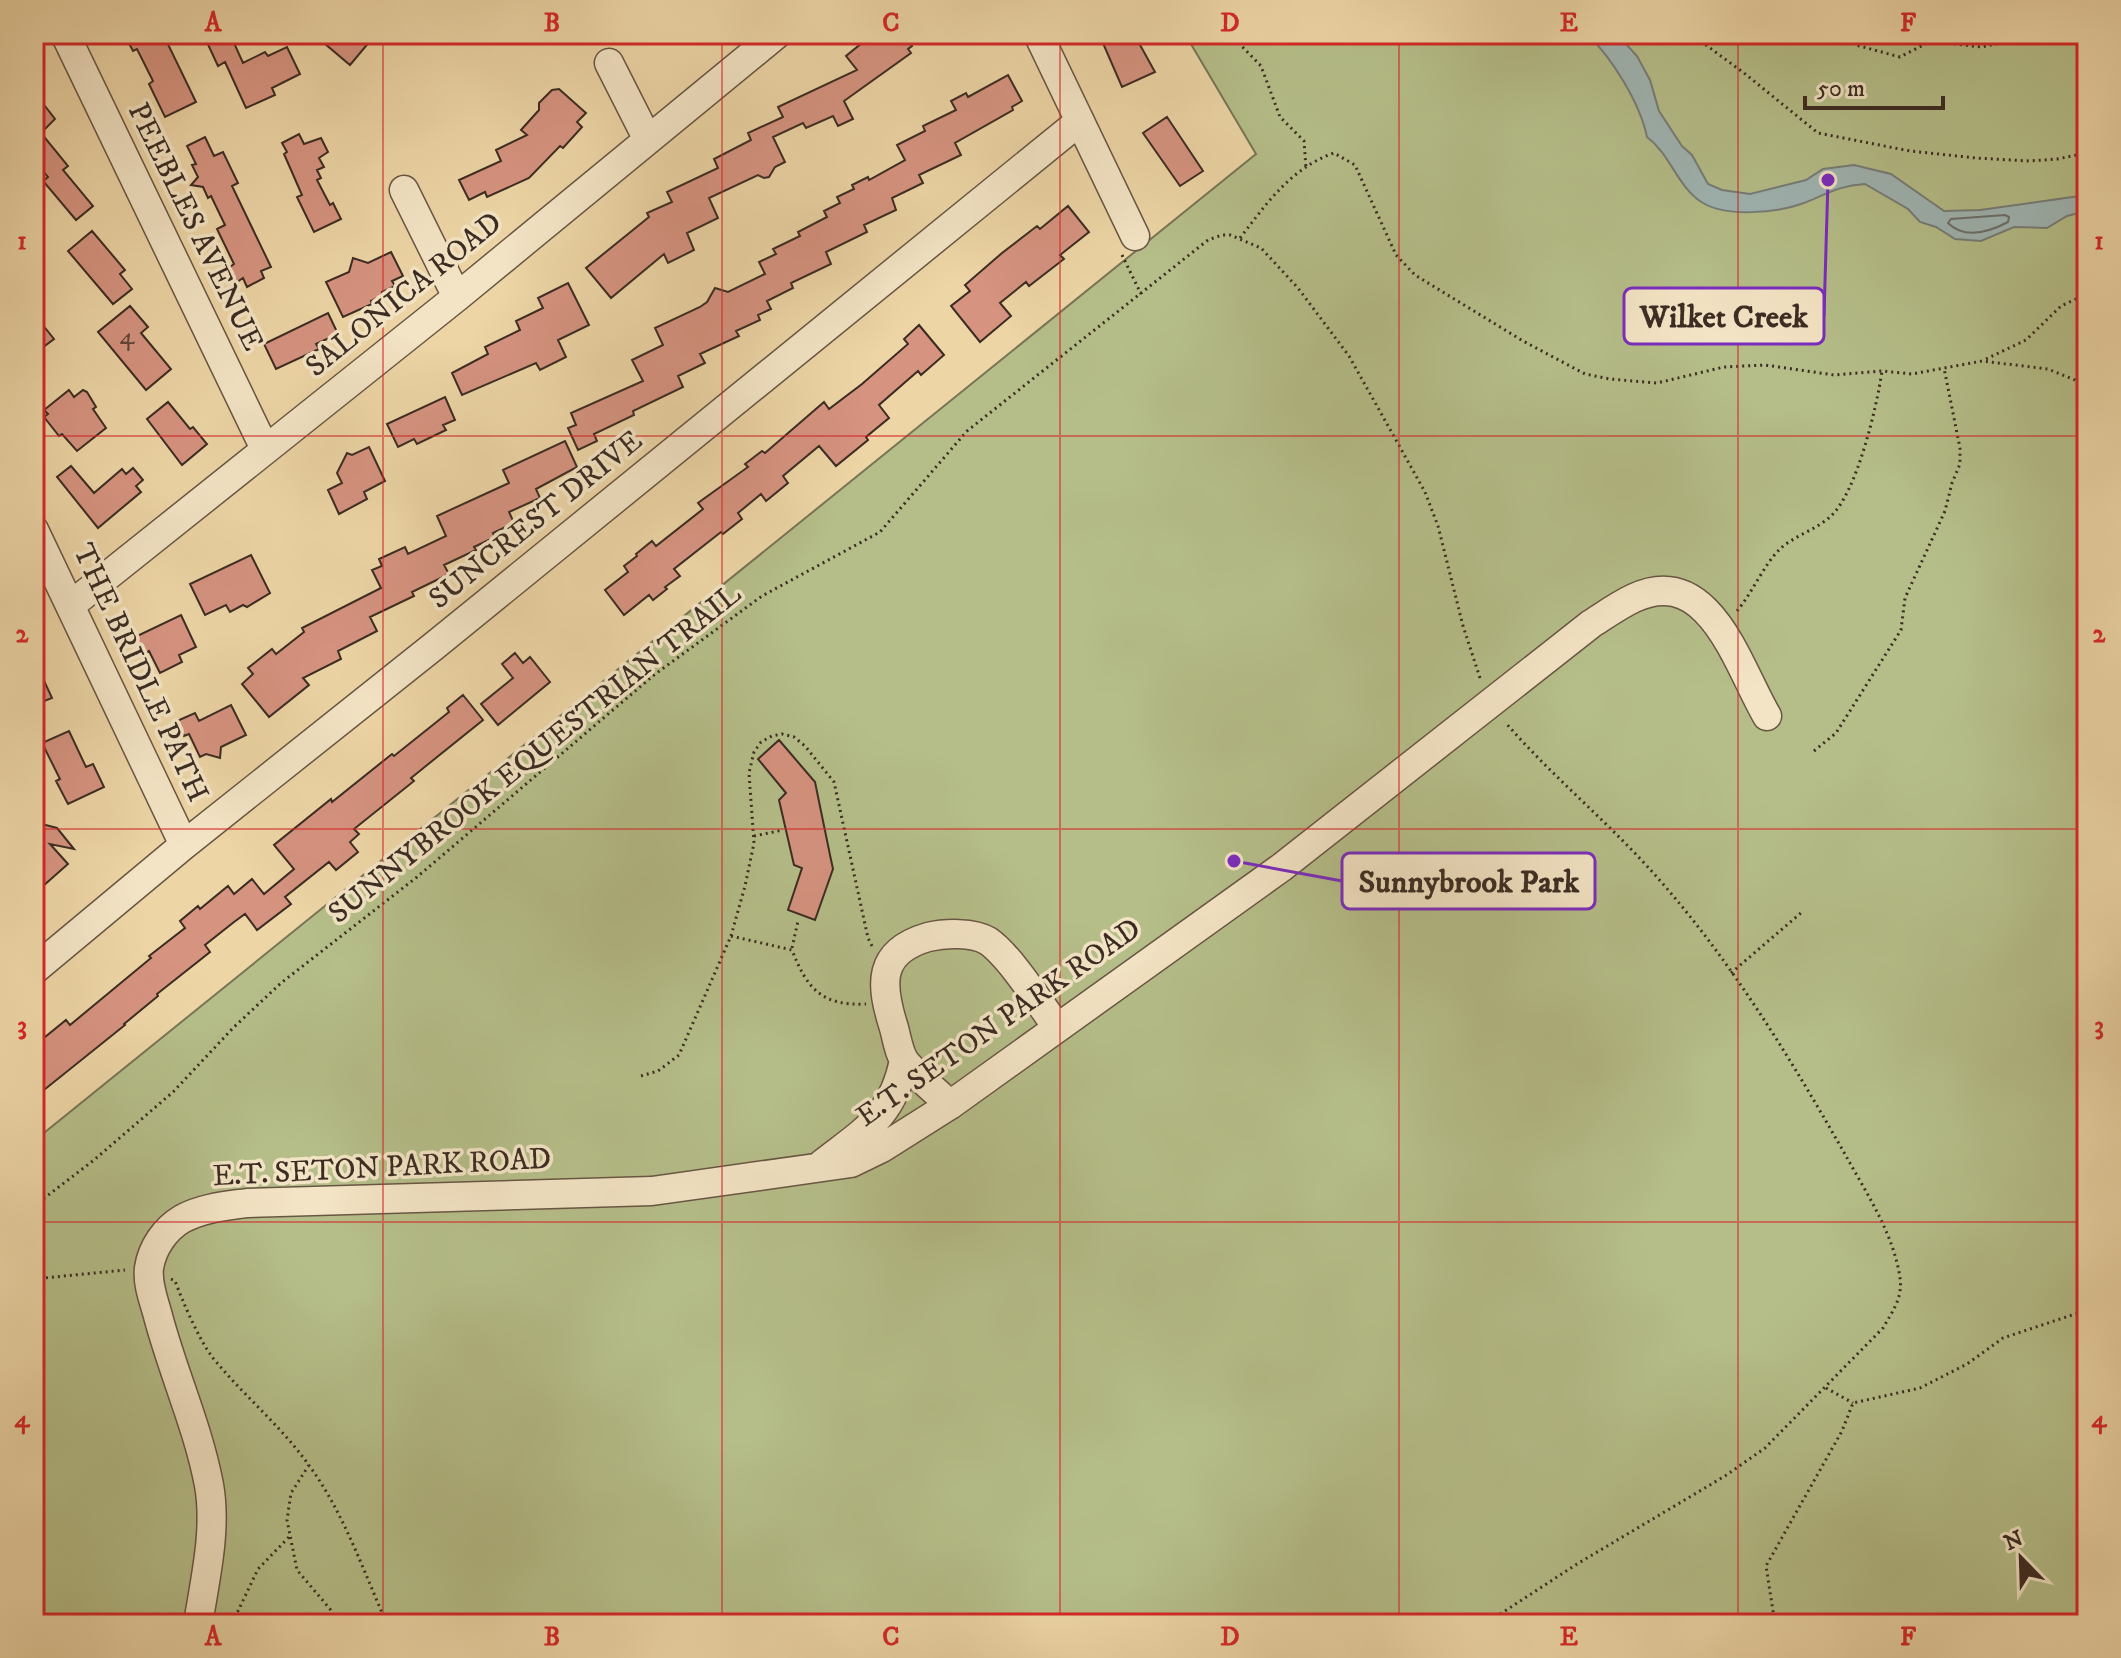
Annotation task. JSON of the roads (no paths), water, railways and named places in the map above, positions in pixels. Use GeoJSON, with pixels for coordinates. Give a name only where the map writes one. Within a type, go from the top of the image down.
{"type":"FeatureCollection","features":[{"type":"Feature","properties":{"kind":"street","name":"PEEBLES AVENUE"},"geometry":{"type":"LineString","coordinates":[[65,34],[265,449]]}},
{"type":"Feature","properties":{"kind":"street","name":"SALONICA ROAD"},"geometry":{"type":"LineString","coordinates":[[71,605],[457,297],[777,34]]}},
{"type":"Feature","properties":{"kind":"street"},"geometry":{"type":"LineString","coordinates":[[1038,34],[1080,121],[1128,241]]}},
{"type":"Feature","properties":{"kind":"street"},"geometry":{"type":"LineString","coordinates":[[609,63],[648,140]]}},
{"type":"Feature","properties":{"kind":"street","name":"SUNCREST DRIVE"},"geometry":{"type":"LineString","coordinates":[[34,970],[184,845],[1080,121]]}},
{"type":"Feature","properties":{"kind":"street"},"geometry":{"type":"LineString","coordinates":[[404,190],[457,297]]}},
{"type":"Feature","properties":{"kind":"street","name":"THE BRIDLE PATH"},"geometry":{"type":"LineString","coordinates":[[34,530],[184,845]]}},
{"type":"Feature","properties":{"kind":"street","name":"E.T. SETON PARK ROAD"},"geometry":{"type":"LineString","coordinates":[[198,1624],[209,1555],[210,1488],[199,1441],[162,1330],[149,1271],[155,1249],[174,1225],[198,1212],[218,1207],[290,1201],[652,1191],[851,1163],[882,1148],[950,1105],[1282,867],[1591,624],[1635,597],[1655,591],[1677,592],[1697,603],[1718,623],[1767,716]]}},
{"type":"Feature","properties":{"kind":"street"},"geometry":{"type":"LineString","coordinates":[[950,1105],[904,1060],[886,1004],[884,971],[896,952],[914,941],[934,936],[969,935],[986,940],[1001,953],[1057,1027]]}},
{"type":"Feature","properties":{"kind":"street"},"geometry":{"type":"LineString","coordinates":[[818,1167],[883,1113],[894,1097],[904,1060]]}},
{"type":"Feature","properties":{"kind":"water"},"geometry":{"type":"Polygon","coordinates":[[[1587,34],[1617,34],[1637,56],[1650,80],[1659,111],[1682,146],[1692,155],[1708,184],[1722,190],[1750,194],[1806,180],[1823,169],[1854,165],[1891,174],[1944,211],[1980,210],[2087,195],[2087,211],[2067,216],[2047,228],[2014,227],[1981,241],[1955,239],[1936,227],[1920,222],[1908,209],[1865,184],[1839,189],[1778,210],[1738,212],[1713,207],[1694,196],[1647,137],[1624,82],[1587,34]]]}},
{"type":"Feature","properties":{"kind":"place","name":"Wilket Creek"},"geometry":{"type":"Point","coordinates":[1828,180]}},
{"type":"Feature","properties":{"kind":"place","name":"Sunnybrook Park"},"geometry":{"type":"Point","coordinates":[1234,861]}}]}
